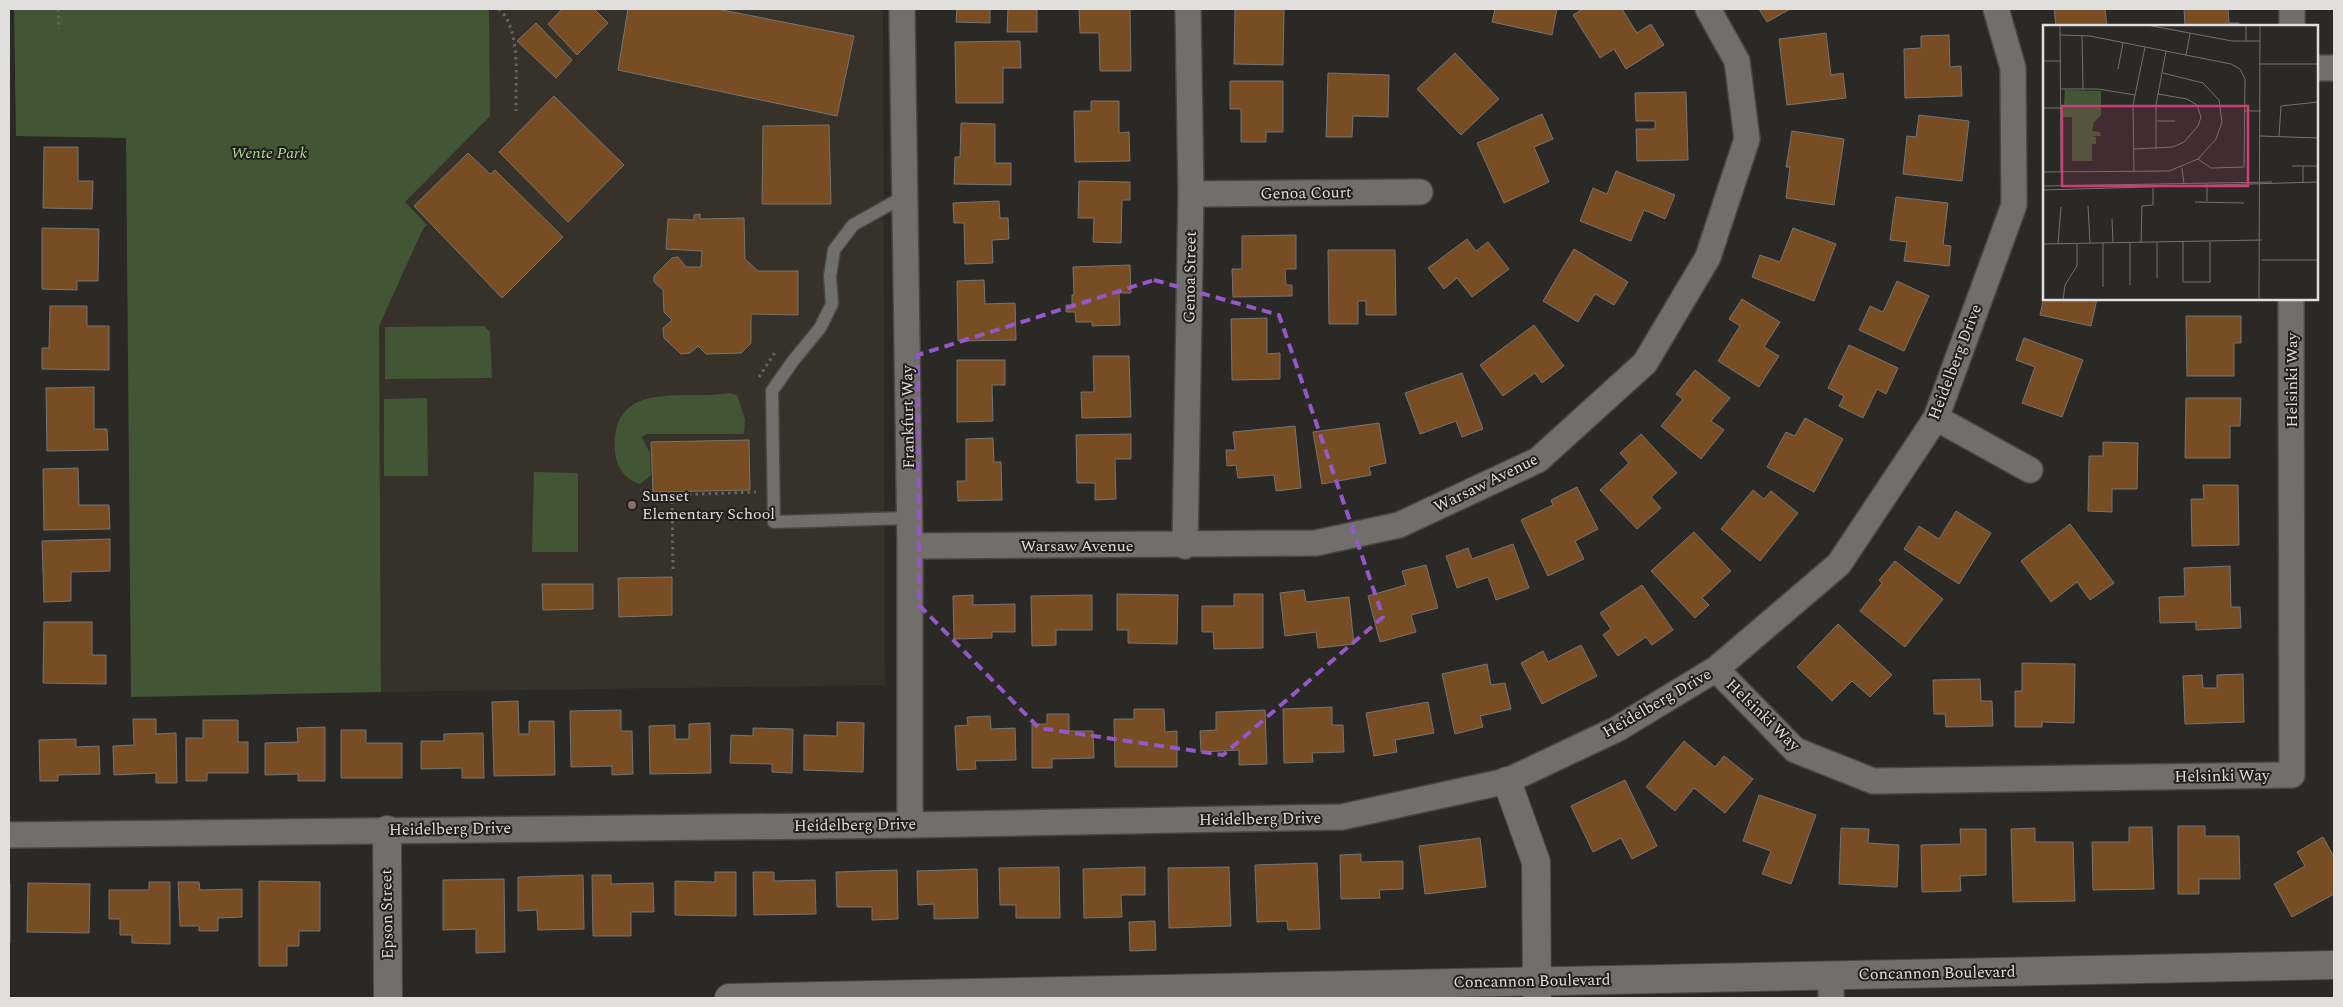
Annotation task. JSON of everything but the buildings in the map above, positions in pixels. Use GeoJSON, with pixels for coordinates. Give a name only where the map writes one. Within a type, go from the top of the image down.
{"type":"FeatureCollection","features":[{"type":"Feature","properties":{"kind":"main road"},"geometry":{"type":"LineString","coordinates":[[1506,781],[1536,862],[1537,989]]}},
{"type":"Feature","properties":{"kind":"main road","name":"Epson Street"},"geometry":{"type":"LineString","coordinates":[[387,830],[388,998]]}},
{"type":"Feature","properties":{"kind":"main road","name":"Concannon Boulevard"},"geometry":{"type":"LineString","coordinates":[[729,998],[1831,987],[2334,965]]}},
{"type":"Feature","properties":{"kind":"street","name":"Frankfurt Way"},"geometry":{"type":"LineString","coordinates":[[902,9],[910,546],[910,825]]}},
{"type":"Feature","properties":{"kind":"street","name":"Genoa Street"},"geometry":{"type":"LineString","coordinates":[[1185,546],[1192,194],[1188,9]]}},
{"type":"Feature","properties":{"kind":"street","name":"Warsaw Avenue"},"geometry":{"type":"LineString","coordinates":[[910,546],[1185,546],[1316,543],[1399,525],[1538,460],[1645,363],[1708,257],[1747,139],[1737,61],[1708,9]]}},
{"type":"Feature","properties":{"kind":"street","name":"Heidelberg Drive"},"geometry":{"type":"LineString","coordinates":[[9,835],[910,825],[1342,817],[1506,781],[1617,729],[1716,669],[1839,564],[1936,418],[2014,204],[2013,68],[1996,9]]}},
{"type":"Feature","properties":{"kind":"street"},"geometry":{"type":"LineString","coordinates":[[2292,9],[2292,25]]}},
{"type":"Feature","properties":{"kind":"street"},"geometry":{"type":"LineString","coordinates":[[2318,68],[2334,68]]}},
{"type":"Feature","properties":{"kind":"street","name":"Genoa Court"},"geometry":{"type":"LineString","coordinates":[[1192,194],[1420,192]]}},
{"type":"Feature","properties":{"kind":"street","name":"Helsinki Way"},"geometry":{"type":"LineString","coordinates":[[1716,669],[1795,750],[1873,781],[2292,775],[2292,300]]}},
{"type":"Feature","properties":{"kind":"street"},"geometry":{"type":"LineString","coordinates":[[1936,418],[2030,470]]}},
{"type":"Feature","properties":{"kind":"lane"},"geometry":{"type":"LineString","coordinates":[[904,196],[853,225],[834,250],[830,276],[832,304],[820,328],[772,391],[774,522],[909,518]]}},
{"type":"Feature","properties":{"kind":"path"},"geometry":{"type":"LineString","coordinates":[[58,9],[59,29]]}},
{"type":"Feature","properties":{"kind":"path"},"geometry":{"type":"LineString","coordinates":[[500,9],[507,16],[514,33],[516,111]]}},
{"type":"Feature","properties":{"kind":"highlighted area"},"geometry":{"type":"Polygon","coordinates":[[[1154,280],[1279,315],[1383,617],[1223,755],[1039,728],[919,605],[918,355],[1154,280]]]}},
{"type":"Feature","properties":{"kind":"shaded area","name":"Sunset Elementary School"},"geometry":{"type":"Polygon","coordinates":[[[489,9],[883,9],[885,685],[381,692],[379,326],[423,229],[427,225],[404,203],[489,116],[489,9]]]}},
{"type":"Feature","properties":{"kind":"green space","name":"Wente Park"},"geometry":{"type":"Polygon","coordinates":[[[14,9],[489,9],[490,116],[405,202],[427,225],[423,229],[379,326],[381,692],[131,697],[126,138],[16,136],[14,9]]]}},
{"type":"Feature","properties":{"kind":"green space"},"geometry":{"type":"Polygon","coordinates":[[[484,326],[490,332],[492,378],[385,379],[385,327],[484,326]]]}},
{"type":"Feature","properties":{"kind":"green space"},"geometry":{"type":"Polygon","coordinates":[[[729,393],[737,395],[745,419],[744,434],[647,434],[642,437],[650,453],[651,475],[640,484],[626,476],[618,463],[615,453],[616,429],[624,413],[637,403],[653,398],[672,395],[729,393]]]}},
{"type":"Feature","properties":{"kind":"green space"},"geometry":{"type":"Polygon","coordinates":[[[427,398],[428,476],[384,476],[384,399],[427,398]]]}},
{"type":"Feature","properties":{"kind":"green space"},"geometry":{"type":"Polygon","coordinates":[[[534,472],[578,473],[578,552],[532,552],[534,472]]]}},
{"type":"Feature","properties":{"kind":"place","name":"Sunset Elementary School"},"geometry":{"type":"Point","coordinates":[632,505]}}]}
